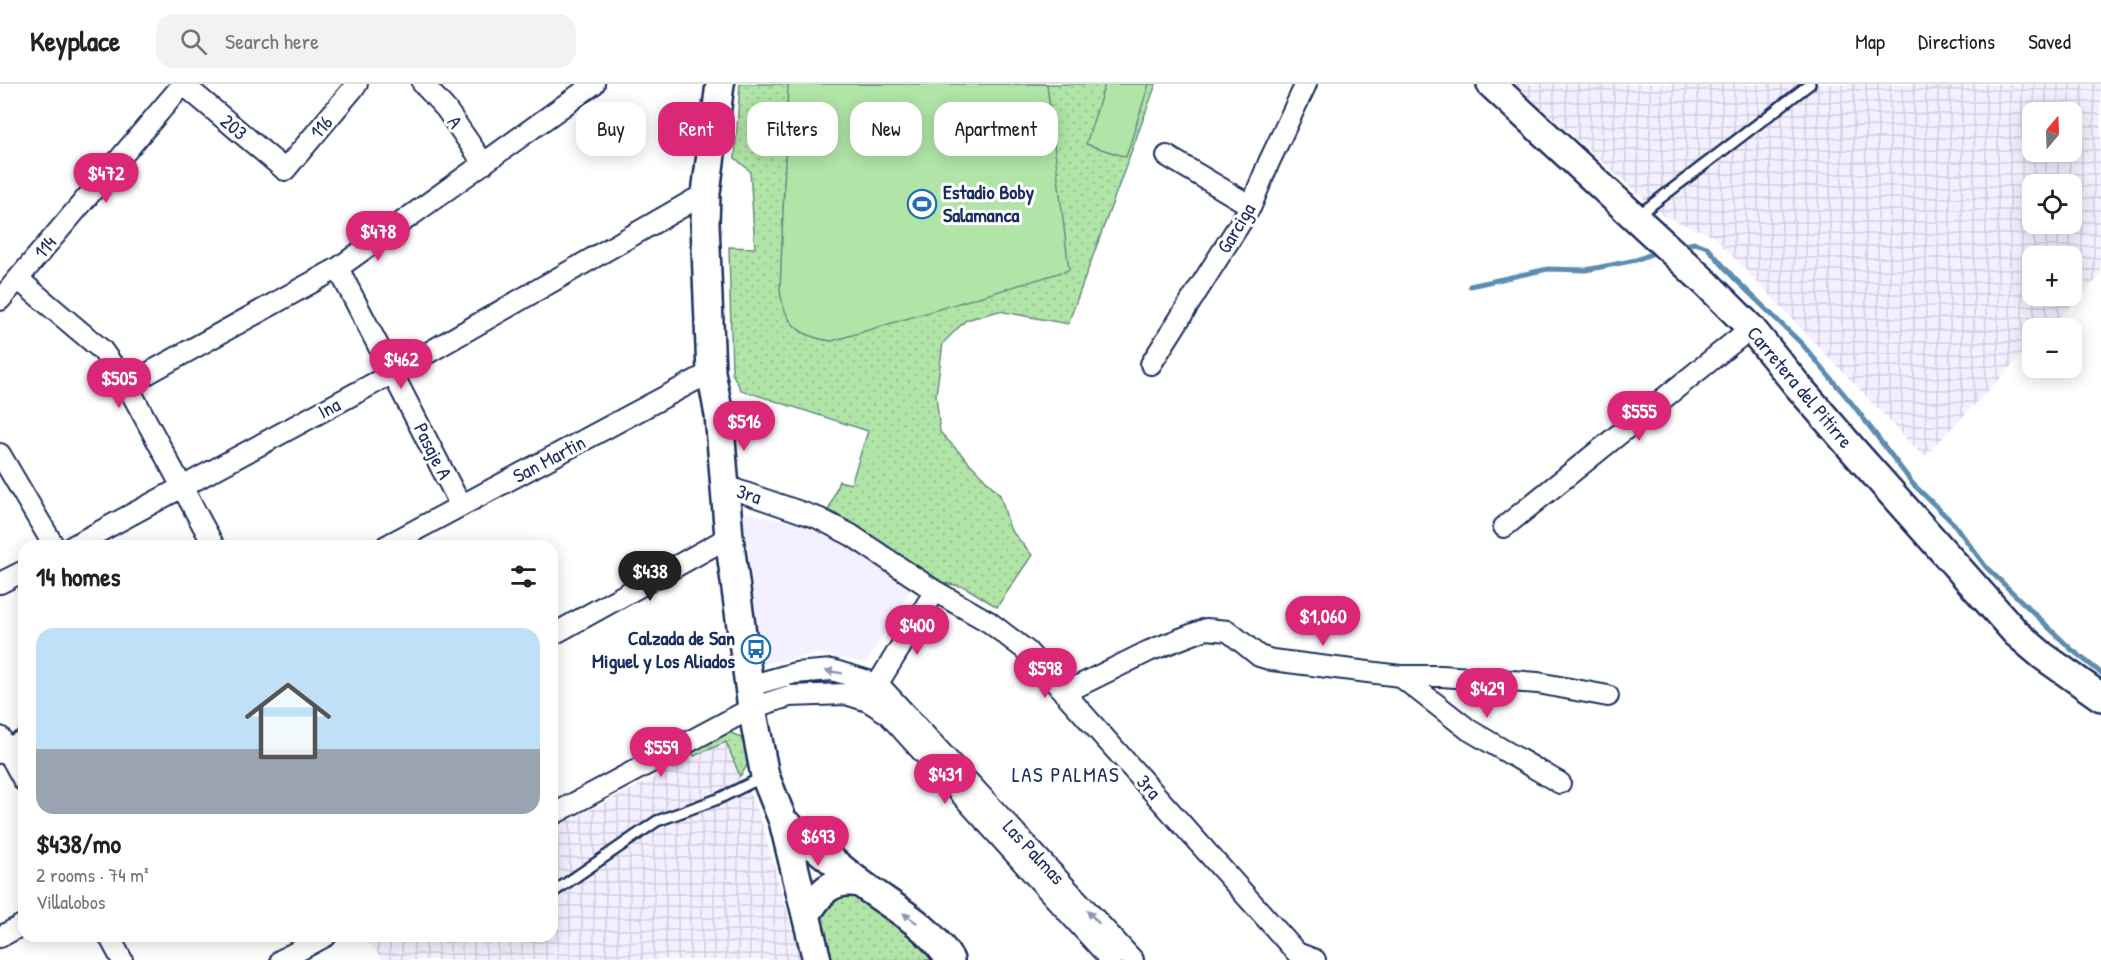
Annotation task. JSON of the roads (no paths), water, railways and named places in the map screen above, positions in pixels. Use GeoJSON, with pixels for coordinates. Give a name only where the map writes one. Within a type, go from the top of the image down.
{"type":"FeatureCollection","features":[{"type":"Feature","properties":{"kind":"main road"},"geometry":{"type":"LineString","coordinates":[[720,84],[706,193],[705,224],[711,372],[718,415],[729,537],[751,697],[765,776],[783,821],[818,960]]}},
{"type":"Feature","properties":{"kind":"main road","name":"Carretera del Pitirre"},"geometry":{"type":"LineString","coordinates":[[1491,84],[1669,248],[1751,328],[1847,443],[2016,633],[2043,656],[2101,697]]}},
{"type":"Feature","properties":{"kind":"main road"},"geometry":{"type":"LineString","coordinates":[[783,821],[860,883],[924,927],[950,960]]}},
{"type":"Feature","properties":{"kind":"main road"},"geometry":{"type":"LineString","coordinates":[[806,915],[824,890],[833,884],[846,881],[860,883]]}},
{"type":"Feature","properties":{"kind":"street","name":"203"},"geometry":{"type":"LineString","coordinates":[[183,84],[285,170]]}},
{"type":"Feature","properties":{"kind":"street","name":"114"},"geometry":{"type":"LineString","coordinates":[[0,300],[183,84]]}},
{"type":"Feature","properties":{"kind":"street","name":"116"},"geometry":{"type":"LineString","coordinates":[[285,170],[357,84]]}},
{"type":"Feature","properties":{"kind":"street","name":"A"},"geometry":{"type":"LineString","coordinates":[[423,84],[446,109],[484,164]]}},
{"type":"Feature","properties":{"kind":"street"},"geometry":{"type":"LineString","coordinates":[[127,385],[338,268],[594,84]]}},
{"type":"Feature","properties":{"kind":"street","name":"Garciga"},"geometry":{"type":"LineString","coordinates":[[1151,364],[1251,206],[1306,84]]}},
{"type":"Feature","properties":{"kind":"street"},"geometry":{"type":"LineString","coordinates":[[1167,156],[1251,206]]}},
{"type":"Feature","properties":{"kind":"street","name":"Ina"},"geometry":{"type":"LineString","coordinates":[[84,540],[393,373],[706,193]]}},
{"type":"Feature","properties":{"kind":"street","name":"Pasaje A"},"geometry":{"type":"LineString","coordinates":[[338,268],[461,506]]}},
{"type":"Feature","properties":{"kind":"street"},"geometry":{"type":"LineString","coordinates":[[18,279],[102,350],[127,385],[210,540]]}},
{"type":"Feature","properties":{"kind":"street"},"geometry":{"type":"LineString","coordinates":[[1504,526],[1751,328]]}},
{"type":"Feature","properties":{"kind":"street","name":"San Martin"},"geometry":{"type":"LineString","coordinates":[[397,540],[711,372]]}},
{"type":"Feature","properties":{"kind":"street"},"geometry":{"type":"LineString","coordinates":[[0,454],[50,540]]}},
{"type":"Feature","properties":{"kind":"street","name":"3ra"},"geometry":{"type":"LineString","coordinates":[[725,486],[818,518],[851,535],[935,591],[989,622],[1027,651],[1301,958]]}},
{"type":"Feature","properties":{"kind":"street"},"geometry":{"type":"LineString","coordinates":[[558,631],[729,537]]}},
{"type":"Feature","properties":{"kind":"street"},"geometry":{"type":"LineString","coordinates":[[0,582],[18,574]]}},
{"type":"Feature","properties":{"kind":"street"},"geometry":{"type":"LineString","coordinates":[[868,701],[935,591]]}},
{"type":"Feature","properties":{"kind":"street"},"geometry":{"type":"LineString","coordinates":[[1064,693],[1149,651],[1206,629],[1228,632],[1259,656],[1272,660],[1400,676],[1442,676],[1538,683],[1608,696]]}},
{"type":"Feature","properties":{"kind":"street"},"geometry":{"type":"LineString","coordinates":[[558,811],[795,672],[831,670],[878,684]]}},
{"type":"Feature","properties":{"kind":"street"},"geometry":{"type":"LineString","coordinates":[[1400,676],[1468,730],[1560,783]]}},
{"type":"Feature","properties":{"kind":"street","name":"Las Palmas"},"geometry":{"type":"LineString","coordinates":[[878,684],[1133,960]]}},
{"type":"Feature","properties":{"kind":"street","name":"Las Palmas"},"geometry":{"type":"LineString","coordinates":[[751,697],[846,694],[868,701],[887,713],[1111,960]]}},
{"type":"Feature","properties":{"kind":"street"},"geometry":{"type":"LineString","coordinates":[[8,745],[18,768]]}},
{"type":"Feature","properties":{"kind":"street"},"geometry":{"type":"LineString","coordinates":[[0,937],[18,927]]}},
{"type":"Feature","properties":{"kind":"street"},"geometry":{"type":"LineString","coordinates":[[112,942],[122,960]]}},
{"type":"Feature","properties":{"kind":"street"},"geometry":{"type":"LineString","coordinates":[[281,960],[315,942]]}},
{"type":"Feature","properties":{"kind":"lane"},"geometry":{"type":"LineString","coordinates":[[1635,218],[1809,84]]}},
{"type":"Feature","properties":{"kind":"lane"},"geometry":{"type":"LineString","coordinates":[[558,889],[657,821],[718,799],[765,776]]}},
{"type":"Feature","properties":{"kind":"waterway"},"geometry":{"type":"LineString","coordinates":[[1679,246],[1695,243],[1707,247],[1734,278],[1802,344],[1854,406],[1913,484],[1954,524],[1986,567],[2071,649],[2101,673]]}},
{"type":"Feature","properties":{"kind":"waterway"},"geometry":{"type":"LineString","coordinates":[[1470,286],[1548,269],[1586,270],[1636,260],[1659,251]]}},
{"type":"Feature","properties":{"kind":"place","name":"Estadio Boby Salamanca"},"geometry":{"type":"Point","coordinates":[922,204]}},
{"type":"Feature","properties":{"kind":"place","name":"Calzada de San Miguel y Los Aliados"},"geometry":{"type":"Point","coordinates":[756,649]}},
{"type":"Feature","properties":{"kind":"district","name":"LAS PALMAS"},"geometry":{"type":"Point","coordinates":[1066,775]}}]}
